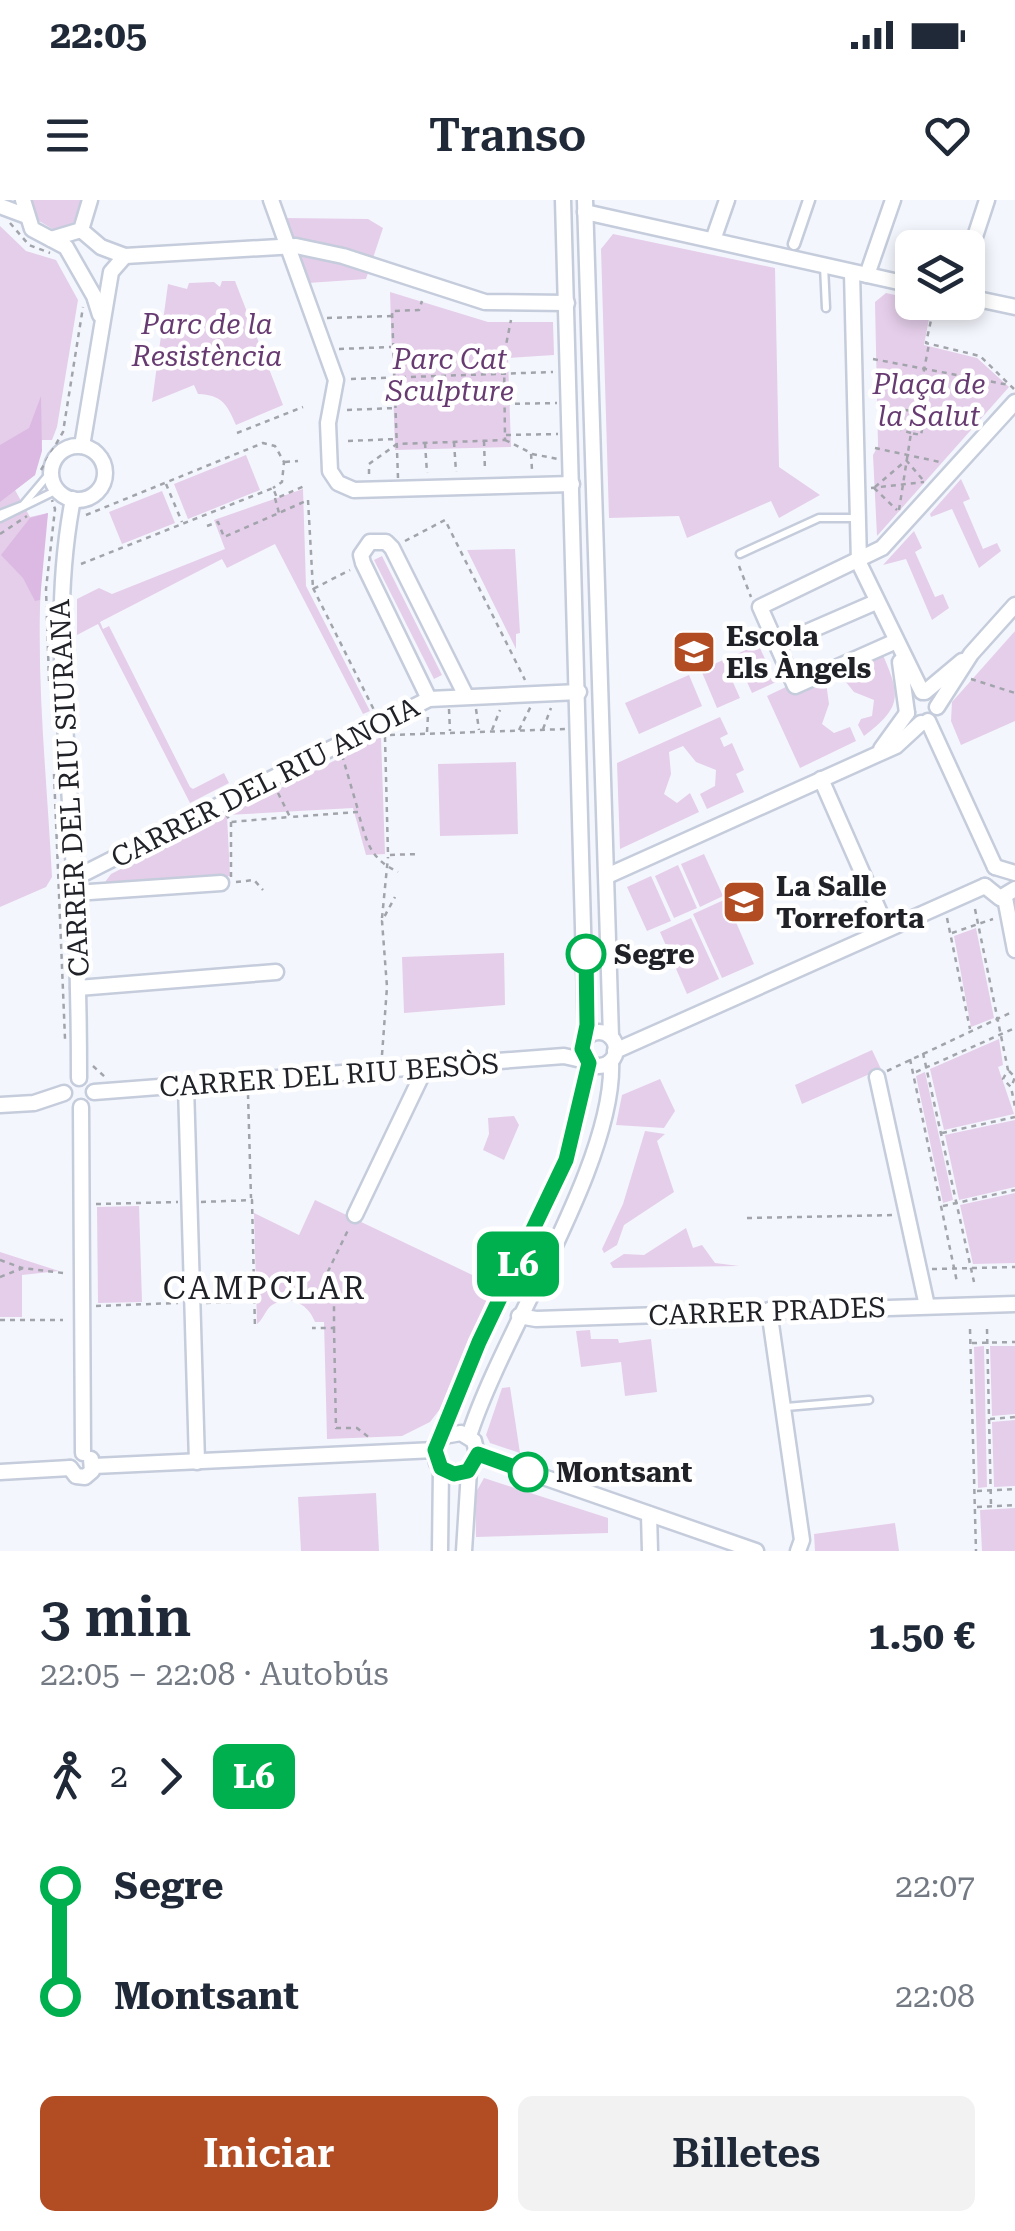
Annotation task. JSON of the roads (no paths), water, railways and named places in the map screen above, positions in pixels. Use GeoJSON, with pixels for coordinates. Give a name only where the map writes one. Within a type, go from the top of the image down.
{"type":"FeatureCollection","features":[{"type":"Feature","properties":{"kind":"street"},"geometry":{"type":"LineString","coordinates":[[50,239],[76,233],[87,221],[90,200]]}},
{"type":"Feature","properties":{"kind":"street"},"geometry":{"type":"LineString","coordinates":[[272,200],[285,247],[336,380],[328,423],[330,471],[338,483],[354,490],[572,484]]}},
{"type":"Feature","properties":{"kind":"street"},"geometry":{"type":"LineString","coordinates":[[435,1450],[444,1436],[479,1342],[566,1160],[588,1062],[584,1040],[579,693],[563,200]]}},
{"type":"Feature","properties":{"kind":"street"},"geometry":{"type":"LineString","coordinates":[[713,240],[726,200]]}},
{"type":"Feature","properties":{"kind":"street"},"geometry":{"type":"LineString","coordinates":[[794,244],[809,200]]}},
{"type":"Feature","properties":{"kind":"street"},"geometry":{"type":"LineString","coordinates":[[893,200],[859,274],[859,563],[896,647],[923,692],[933,696],[937,707]]}},
{"type":"Feature","properties":{"kind":"street"},"geometry":{"type":"LineString","coordinates":[[977,230],[987,200]]}},
{"type":"Feature","properties":{"kind":"street"},"geometry":{"type":"LineString","coordinates":[[0,206],[23,208],[32,229],[66,247],[94,296],[100,326]]}},
{"type":"Feature","properties":{"kind":"street"},"geometry":{"type":"LineString","coordinates":[[756,1551],[478,1454],[469,1436],[487,1384],[597,1142],[613,1048],[585,206],[895,281]]}},
{"type":"Feature","properties":{"kind":"street"},"geometry":{"type":"LineString","coordinates":[[76,233],[126,256],[285,247],[317,249],[485,302],[589,314]]}},
{"type":"Feature","properties":{"kind":"street"},"geometry":{"type":"LineString","coordinates":[[74,259],[76,233]]}},
{"type":"Feature","properties":{"kind":"street"},"geometry":{"type":"LineString","coordinates":[[82,446],[110,272],[126,256]]}},
{"type":"Feature","properties":{"kind":"street"},"geometry":{"type":"LineString","coordinates":[[985,301],[1015,307]]}},
{"type":"Feature","properties":{"kind":"street"},"geometry":{"type":"LineString","coordinates":[[896,647],[795,686],[760,607],[859,563],[882,548],[1015,402]]}},
{"type":"Feature","properties":{"kind":"street"},"geometry":{"type":"LineString","coordinates":[[82,446],[102,460],[104,481],[90,497],[74,500],[57,490],[50,473],[64,450],[82,446]]}},
{"type":"Feature","properties":{"kind":"street","name":"CARRER DEL RIU SIURANA"},"geometry":{"type":"LineString","coordinates":[[74,500],[62,564],[60,624],[75,886],[80,1078]]}},
{"type":"Feature","properties":{"kind":"street"},"geometry":{"type":"LineString","coordinates":[[429,706],[363,563],[361,555],[370,542],[386,542],[392,548],[471,701]]}},
{"type":"Feature","properties":{"kind":"street"},"geometry":{"type":"LineString","coordinates":[[777,646],[876,602]]}},
{"type":"Feature","properties":{"kind":"street"},"geometry":{"type":"LineString","coordinates":[[606,876],[896,746],[925,722],[971,654],[1015,605]]}},
{"type":"Feature","properties":{"kind":"street"},"geometry":{"type":"LineString","coordinates":[[896,647],[907,707],[925,722],[995,867],[1015,873]]}},
{"type":"Feature","properties":{"kind":"street"},"geometry":{"type":"LineString","coordinates":[[877,754],[907,707],[971,654]]}},
{"type":"Feature","properties":{"kind":"street"},"geometry":{"type":"LineString","coordinates":[[579,693],[590,676],[600,679]]}},
{"type":"Feature","properties":{"kind":"street"},"geometry":{"type":"LineString","coordinates":[[579,693],[601,706]]}},
{"type":"Feature","properties":{"kind":"street","name":"CARRER DEL RIU ANOIA"},"geometry":{"type":"LineString","coordinates":[[75,886],[429,706],[579,693]]}},
{"type":"Feature","properties":{"kind":"street"},"geometry":{"type":"LineString","coordinates":[[822,780],[887,929]]}},
{"type":"Feature","properties":{"kind":"street"},"geometry":{"type":"LineString","coordinates":[[995,867],[986,877],[985,886],[992,896],[1010,894],[1015,950]]}},
{"type":"Feature","properties":{"kind":"street","name":"CARRER DEL RIU ANOIA"},"geometry":{"type":"LineString","coordinates":[[75,886],[228,882]]}},
{"type":"Feature","properties":{"kind":"street"},"geometry":{"type":"LineString","coordinates":[[613,1048],[636,1042],[985,886]]}},
{"type":"Feature","properties":{"kind":"street"},"geometry":{"type":"LineString","coordinates":[[78,988],[276,972]]}},
{"type":"Feature","properties":{"kind":"street"},"geometry":{"type":"LineString","coordinates":[[564,1056],[598,1032],[613,1048]]}},
{"type":"Feature","properties":{"kind":"street","name":"CARRER DEL RIU BESÒS"},"geometry":{"type":"LineString","coordinates":[[94,1092],[564,1056],[599,1066],[613,1048]]}},
{"type":"Feature","properties":{"kind":"street"},"geometry":{"type":"LineString","coordinates":[[355,1215],[421,1077],[420,1068]]}},
{"type":"Feature","properties":{"kind":"street"},"geometry":{"type":"LineString","coordinates":[[881,1074],[928,1306]]}},
{"type":"Feature","properties":{"kind":"street"},"geometry":{"type":"LineString","coordinates":[[0,1105],[34,1103],[64,1093],[70,1080],[80,1078],[90,1082],[94,1092],[92,1100],[81,1107],[71,1105],[64,1093]]}},
{"type":"Feature","properties":{"kind":"street"},"geometry":{"type":"LineString","coordinates":[[186,1086],[197,1462]]}},
{"type":"Feature","properties":{"kind":"street"},"geometry":{"type":"LineString","coordinates":[[81,1107],[82,1453]]}},
{"type":"Feature","properties":{"kind":"street","name":"CARRER PRADES"},"geometry":{"type":"LineString","coordinates":[[519,1316],[536,1319],[1015,1304]]}},
{"type":"Feature","properties":{"kind":"street"},"geometry":{"type":"LineString","coordinates":[[769,1310],[802,1540],[798,1551]]}},
{"type":"Feature","properties":{"kind":"street"},"geometry":{"type":"LineString","coordinates":[[444,1436],[469,1436]]}},
{"type":"Feature","properties":{"kind":"street"},"geometry":{"type":"LineString","coordinates":[[94,1466],[435,1450]]}},
{"type":"Feature","properties":{"kind":"street"},"geometry":{"type":"LineString","coordinates":[[435,1450],[441,1468],[440,1551]]}},
{"type":"Feature","properties":{"kind":"street"},"geometry":{"type":"LineString","coordinates":[[82,1453],[91,1457],[94,1466]]}},
{"type":"Feature","properties":{"kind":"street"},"geometry":{"type":"LineString","coordinates":[[70,1468],[72,1458],[82,1453]]}},
{"type":"Feature","properties":{"kind":"street"},"geometry":{"type":"LineString","coordinates":[[464,1551],[468,1471],[478,1454]]}},
{"type":"Feature","properties":{"kind":"street"},"geometry":{"type":"LineString","coordinates":[[0,1472],[70,1468],[80,1477],[89,1474],[94,1466]]}},
{"type":"Feature","properties":{"kind":"street"},"geometry":{"type":"LineString","coordinates":[[441,1468],[454,1474],[468,1471]]}},
{"type":"Feature","properties":{"kind":"street"},"geometry":{"type":"LineString","coordinates":[[649,1514],[650,1551]]}},
{"type":"Feature","properties":{"kind":"lane"},"geometry":{"type":"LineString","coordinates":[[824,266],[826,308]]}},
{"type":"Feature","properties":{"kind":"lane"},"geometry":{"type":"LineString","coordinates":[[0,516],[23,505],[50,473]]}},
{"type":"Feature","properties":{"kind":"lane"},"geometry":{"type":"LineString","coordinates":[[0,516],[57,490]]}},
{"type":"Feature","properties":{"kind":"lane"},"geometry":{"type":"LineString","coordinates":[[740,554],[819,518],[856,518]]}},
{"type":"Feature","properties":{"kind":"lane"},"geometry":{"type":"LineString","coordinates":[[784,1407],[802,1410],[869,1400]]}},
{"type":"Feature","properties":{"kind":"place","name":"Escola Els Àngels"},"geometry":{"type":"Point","coordinates":[694,652]}},
{"type":"Feature","properties":{"kind":"place","name":"La Salle Torreforta"},"geometry":{"type":"Point","coordinates":[744,902]}},
{"type":"Feature","properties":{"kind":"place","name":"Segre"},"geometry":{"type":"Point","coordinates":[586,954]}},
{"type":"Feature","properties":{"kind":"place","name":"Montsant"},"geometry":{"type":"Point","coordinates":[528,1472]}},
{"type":"Feature","properties":{"kind":"district","name":"CAMPCLAR"},"geometry":{"type":"Point","coordinates":[265,1288]}},
{"type":"Feature","properties":{"kind":"park label","name":"Parc de la Resistència"},"geometry":{"type":"Point","coordinates":[207,340]}},
{"type":"Feature","properties":{"kind":"park label","name":"Parc Cat Sculpture"},"geometry":{"type":"Point","coordinates":[450,375]}},
{"type":"Feature","properties":{"kind":"park label","name":"Plaça de la Salut"},"geometry":{"type":"Point","coordinates":[929,400]}}]}
